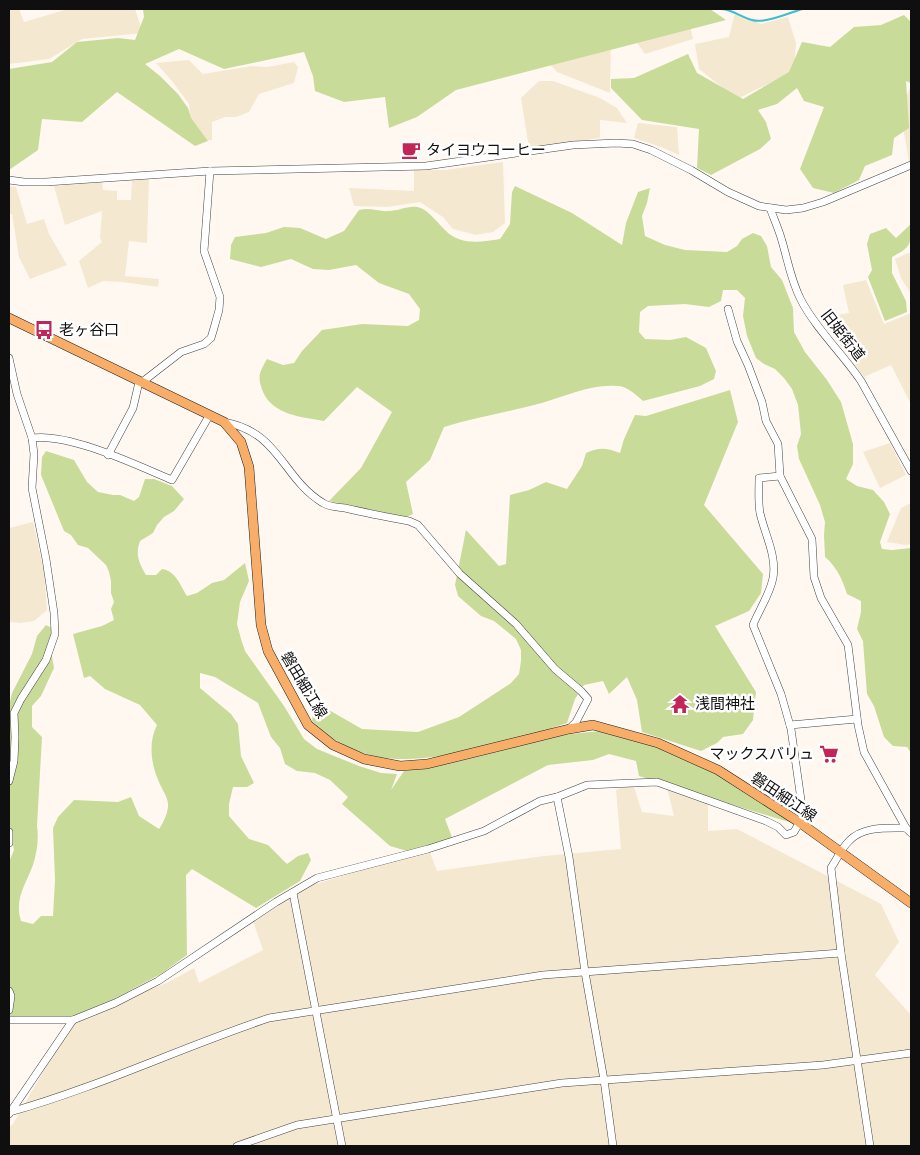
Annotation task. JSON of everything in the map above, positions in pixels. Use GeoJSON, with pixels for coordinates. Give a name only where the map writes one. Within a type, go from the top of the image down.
{"type":"FeatureCollection","features":[{"type":"Feature","properties":{"kind":"main road","name":"磐田細江線"},"geometry":{"type":"LineString","coordinates":[[9,318],[224,422],[242,442],[248,467],[261,625],[268,651],[308,725],[333,745],[364,759],[400,766],[427,764],[569,729],[593,725],[658,743],[718,770],[799,822],[911,903]]}},
{"type":"Feature","properties":{"kind":"street"},"geometry":{"type":"LineString","coordinates":[[9,180],[46,182],[210,171],[426,166],[573,145],[616,143],[633,144],[651,150],[691,170],[728,192],[758,206],[786,210],[803,208],[823,202],[911,165]]}},
{"type":"Feature","properties":{"kind":"street"},"geometry":{"type":"LineString","coordinates":[[108,455],[133,408],[140,383],[182,352],[204,344],[210,338],[214,328],[220,297],[204,251],[210,171]]}},
{"type":"Feature","properties":{"kind":"street","name":"旧姫街道"},"geometry":{"type":"LineString","coordinates":[[770,208],[782,240],[791,276],[800,298],[809,314],[852,367],[911,471]]}},
{"type":"Feature","properties":{"kind":"street"},"geometry":{"type":"LineString","coordinates":[[728,309],[737,341],[762,402],[766,421],[778,444],[780,476],[812,539],[814,577],[820,598],[848,645],[860,740],[864,752],[909,831]]}},
{"type":"Feature","properties":{"kind":"street"},"geometry":{"type":"LineString","coordinates":[[9,358],[17,394],[32,438],[34,454],[32,488],[46,559],[54,613],[55,634],[46,660],[14,713],[14,761],[9,781]]}},
{"type":"Feature","properties":{"kind":"street"},"geometry":{"type":"LineString","coordinates":[[32,438],[53,438],[82,445],[172,480],[209,416]]}},
{"type":"Feature","properties":{"kind":"street"},"geometry":{"type":"LineString","coordinates":[[224,422],[239,425],[264,441],[277,453],[300,484],[325,504],[409,521],[418,525],[460,574],[516,624],[555,669],[588,699],[576,722],[569,729]]}},
{"type":"Feature","properties":{"kind":"street"},"geometry":{"type":"LineString","coordinates":[[9,1020],[73,1020],[115,1003],[158,981],[276,902],[317,878],[428,849],[484,831],[540,801],[557,797],[588,785],[657,782],[766,821],[778,827],[786,835],[794,832],[802,818],[790,725],[781,694],[753,625],[773,580],[774,567],[773,554],[760,512],[758,499],[759,478],[780,476]]}},
{"type":"Feature","properties":{"kind":"street"},"geometry":{"type":"LineString","coordinates":[[790,725],[857,719]]}},
{"type":"Feature","properties":{"kind":"street"},"geometry":{"type":"LineString","coordinates":[[557,797],[569,857],[613,1146]]}},
{"type":"Feature","properties":{"kind":"street"},"geometry":{"type":"LineString","coordinates":[[870,1146],[841,953],[831,868],[849,840],[860,832],[892,828],[909,831]]}},
{"type":"Feature","properties":{"kind":"street"},"geometry":{"type":"LineString","coordinates":[[9,832],[9,843]]}},
{"type":"Feature","properties":{"kind":"street"},"geometry":{"type":"LineString","coordinates":[[293,892],[314,1010],[342,1146]]}},
{"type":"Feature","properties":{"kind":"street"},"geometry":{"type":"LineString","coordinates":[[10,1113],[269,1018],[543,975],[841,953]]}},
{"type":"Feature","properties":{"kind":"street"},"geometry":{"type":"LineString","coordinates":[[9,991],[11,996],[9,1010]]}},
{"type":"Feature","properties":{"kind":"street"},"geometry":{"type":"LineString","coordinates":[[10,1113],[73,1020]]}},
{"type":"Feature","properties":{"kind":"street"},"geometry":{"type":"LineString","coordinates":[[237,1146],[297,1125],[562,1083],[823,1065],[911,1053]]}},
{"type":"Feature","properties":{"kind":"shaded area"},"geometry":{"type":"Polygon","coordinates":[[[9,9],[19,9],[24,22],[68,9],[135,9],[143,33],[82,39],[49,59],[9,64],[9,9]]]}},
{"type":"Feature","properties":{"kind":"shaded area"},"geometry":{"type":"Polygon","coordinates":[[[735,13],[761,24],[788,17],[796,43],[794,71],[737,99],[699,69],[695,44],[729,37],[735,13]]]}},
{"type":"Feature","properties":{"kind":"shaded area"},"geometry":{"type":"Polygon","coordinates":[[[690,25],[693,39],[645,54],[630,33],[690,25]]]}},
{"type":"Feature","properties":{"kind":"shaded area"},"geometry":{"type":"Polygon","coordinates":[[[611,39],[610,93],[557,72],[544,58],[611,39]]]}},
{"type":"Feature","properties":{"kind":"shaded area"},"geometry":{"type":"Polygon","coordinates":[[[189,60],[203,74],[252,66],[267,67],[294,62],[298,67],[294,83],[259,94],[249,112],[212,122],[212,140],[201,141],[191,128],[189,104],[156,63],[189,60]]]}},
{"type":"Feature","properties":{"kind":"shaded area"},"geometry":{"type":"Polygon","coordinates":[[[539,81],[553,81],[600,98],[617,108],[627,123],[600,120],[600,138],[529,148],[521,98],[539,81]]]}},
{"type":"Feature","properties":{"kind":"shaded area"},"geometry":{"type":"Polygon","coordinates":[[[911,86],[911,161],[909,161],[900,110],[911,86]]]}},
{"type":"Feature","properties":{"kind":"shaded area"},"geometry":{"type":"Polygon","coordinates":[[[638,123],[677,127],[679,155],[634,138],[638,123]]]}},
{"type":"Feature","properties":{"kind":"shaded area"},"geometry":{"type":"Polygon","coordinates":[[[503,162],[505,223],[493,232],[476,235],[453,229],[443,217],[420,202],[387,207],[354,206],[349,188],[414,191],[414,170],[445,170],[503,162]]]}},
{"type":"Feature","properties":{"kind":"shaded area"},"geometry":{"type":"Polygon","coordinates":[[[149,179],[147,243],[129,241],[125,276],[159,279],[158,287],[103,281],[88,288],[79,261],[102,242],[100,238],[102,211],[65,225],[54,186],[102,182],[103,190],[117,191],[117,200],[131,200],[132,180],[149,179]]]}},
{"type":"Feature","properties":{"kind":"shaded area"},"geometry":{"type":"Polygon","coordinates":[[[9,186],[16,187],[27,224],[44,219],[49,234],[67,265],[30,279],[19,257],[12,214],[9,214],[9,186]]]}},
{"type":"Feature","properties":{"kind":"shaded area"},"geometry":{"type":"Polygon","coordinates":[[[908,253],[911,254],[911,294],[901,278],[895,259],[908,253]]]}},
{"type":"Feature","properties":{"kind":"shaded area"},"geometry":{"type":"Polygon","coordinates":[[[866,280],[884,324],[911,313],[911,404],[891,365],[864,377],[830,331],[844,332],[836,315],[849,313],[843,285],[866,280]]]}},
{"type":"Feature","properties":{"kind":"shaded area"},"geometry":{"type":"Polygon","coordinates":[[[890,443],[906,475],[880,488],[863,452],[890,443]]]}},
{"type":"Feature","properties":{"kind":"shaded area"},"geometry":{"type":"Polygon","coordinates":[[[911,503],[911,544],[887,542],[901,508],[911,503]]]}},
{"type":"Feature","properties":{"kind":"shaded area"},"geometry":{"type":"Polygon","coordinates":[[[33,522],[44,571],[47,610],[34,621],[9,622],[9,528],[33,522]]]}},
{"type":"Feature","properties":{"kind":"shaded area"},"geometry":{"type":"Polygon","coordinates":[[[633,784],[642,812],[674,816],[667,788],[708,802],[708,831],[737,829],[881,904],[899,942],[875,975],[911,1015],[911,1146],[9,1146],[9,1127],[13,1124],[73,1020],[169,982],[194,968],[199,983],[263,950],[253,921],[299,889],[429,850],[437,871],[544,856],[621,849],[616,790],[633,784]]]}},
{"type":"Feature","properties":{"kind":"green space"},"geometry":{"type":"Polygon","coordinates":[[[143,9],[710,9],[726,20],[456,90],[417,117],[389,128],[385,97],[344,102],[315,91],[313,76],[304,52],[224,69],[179,49],[145,64],[178,94],[188,108],[191,118],[208,141],[195,146],[117,92],[82,122],[42,119],[38,150],[9,170],[9,69],[52,62],[77,42],[118,38],[135,40],[144,17],[143,9]]]}},
{"type":"Feature","properties":{"kind":"green space"},"geometry":{"type":"Polygon","coordinates":[[[904,15],[911,22],[911,83],[906,81],[909,128],[894,138],[892,155],[865,166],[859,180],[834,193],[813,188],[800,169],[824,107],[804,101],[797,88],[777,104],[758,110],[766,122],[771,139],[760,149],[711,175],[697,168],[699,129],[642,120],[611,88],[611,79],[634,78],[688,54],[697,73],[743,99],[789,72],[802,42],[830,47],[854,27],[881,25],[904,15]]]}},
{"type":"Feature","properties":{"kind":"green space"},"geometry":{"type":"Polygon","coordinates":[[[515,186],[572,213],[622,245],[626,223],[638,192],[650,188],[642,216],[645,236],[665,245],[685,250],[727,252],[737,246],[742,239],[753,233],[761,236],[767,246],[771,267],[782,280],[793,308],[794,332],[805,352],[841,402],[853,444],[853,464],[846,479],[857,486],[873,490],[884,502],[890,514],[880,542],[882,549],[911,548],[911,753],[907,747],[893,746],[884,737],[874,706],[867,694],[863,641],[857,629],[861,612],[861,601],[847,594],[839,574],[825,557],[825,522],[820,505],[799,459],[797,446],[801,434],[798,405],[792,389],[784,378],[775,369],[756,358],[747,336],[743,316],[745,298],[737,290],[723,290],[721,301],[709,307],[685,304],[648,306],[640,312],[639,332],[645,339],[670,340],[686,337],[706,348],[716,371],[714,379],[700,386],[643,401],[624,387],[598,387],[444,427],[430,460],[406,482],[413,514],[406,517],[329,501],[361,468],[392,412],[357,387],[324,421],[289,414],[274,406],[263,392],[260,382],[262,368],[267,359],[283,365],[294,363],[302,351],[322,330],[362,324],[408,326],[419,320],[420,309],[409,294],[379,283],[356,265],[329,270],[313,269],[291,259],[261,267],[230,259],[231,245],[235,237],[266,233],[284,227],[300,228],[326,239],[344,231],[359,210],[393,211],[419,207],[457,239],[471,242],[500,239],[510,224],[512,192],[515,186]]]}},
{"type":"Feature","properties":{"kind":"green space"},"geometry":{"type":"Polygon","coordinates":[[[911,224],[909,245],[892,257],[892,273],[906,301],[907,312],[885,321],[868,277],[872,270],[867,244],[870,234],[886,228],[896,238],[911,224]]]}},
{"type":"Feature","properties":{"kind":"green space"},"geometry":{"type":"Polygon","coordinates":[[[730,390],[738,422],[704,505],[763,574],[761,593],[749,611],[715,626],[756,692],[753,720],[743,734],[723,737],[717,743],[701,751],[642,732],[637,700],[627,677],[609,694],[603,681],[584,685],[575,699],[567,723],[552,728],[549,731],[431,757],[398,759],[366,754],[344,745],[312,721],[315,702],[362,729],[418,732],[459,717],[511,683],[519,674],[521,661],[521,650],[516,639],[494,621],[481,616],[458,596],[455,585],[466,530],[499,566],[506,564],[510,495],[529,490],[546,482],[567,489],[582,466],[586,453],[603,449],[620,453],[635,415],[646,416],[730,390]]]}},
{"type":"Feature","properties":{"kind":"green space"},"geometry":{"type":"Polygon","coordinates":[[[46,451],[74,460],[87,482],[98,492],[120,495],[134,501],[139,497],[145,479],[154,479],[172,486],[184,499],[174,511],[164,517],[153,533],[140,541],[138,559],[146,575],[156,575],[162,569],[167,570],[177,579],[187,596],[197,593],[212,583],[224,580],[245,563],[249,581],[240,602],[237,624],[245,651],[284,706],[304,739],[317,749],[359,766],[381,773],[397,774],[391,790],[404,771],[460,761],[561,735],[610,730],[712,767],[792,823],[639,776],[636,761],[609,754],[593,760],[548,765],[445,819],[453,840],[407,851],[390,846],[342,804],[348,797],[330,780],[315,773],[297,771],[285,764],[280,748],[271,737],[258,703],[215,677],[200,673],[200,688],[231,714],[238,724],[241,756],[254,783],[247,787],[233,787],[229,804],[229,816],[249,839],[268,845],[287,864],[298,856],[308,853],[311,860],[300,881],[256,908],[192,869],[186,875],[187,955],[161,974],[112,1000],[68,1018],[9,1016],[9,862],[14,850],[9,825],[9,706],[12,693],[32,654],[37,636],[46,625],[54,629],[51,650],[54,668],[41,696],[32,706],[32,727],[42,737],[37,826],[38,841],[33,865],[20,899],[19,913],[21,921],[33,924],[41,916],[53,916],[55,880],[53,828],[58,817],[74,800],[118,802],[131,797],[139,816],[159,829],[165,819],[168,807],[152,761],[152,739],[157,725],[140,705],[105,689],[90,676],[84,678],[73,634],[102,626],[114,620],[111,609],[114,602],[111,593],[111,581],[106,565],[88,548],[78,545],[71,535],[64,531],[41,475],[42,457],[46,451]]]}},
{"type":"Feature","properties":{"kind":"waterway"},"geometry":{"type":"LineString","coordinates":[[722,9],[757,21],[777,18],[802,9]]}},
{"type":"Feature","properties":{"kind":"place","name":"タイヨウコーヒー"},"geometry":{"type":"Point","coordinates":[411,150]}},
{"type":"Feature","properties":{"kind":"place","name":"老ヶ谷口"},"geometry":{"type":"Point","coordinates":[44,330]}},
{"type":"Feature","properties":{"kind":"place","name":"浅間神社"},"geometry":{"type":"Point","coordinates":[680,704]}},
{"type":"Feature","properties":{"kind":"place","name":"マックスバリュ"},"geometry":{"type":"Point","coordinates":[829,754]}}]}
